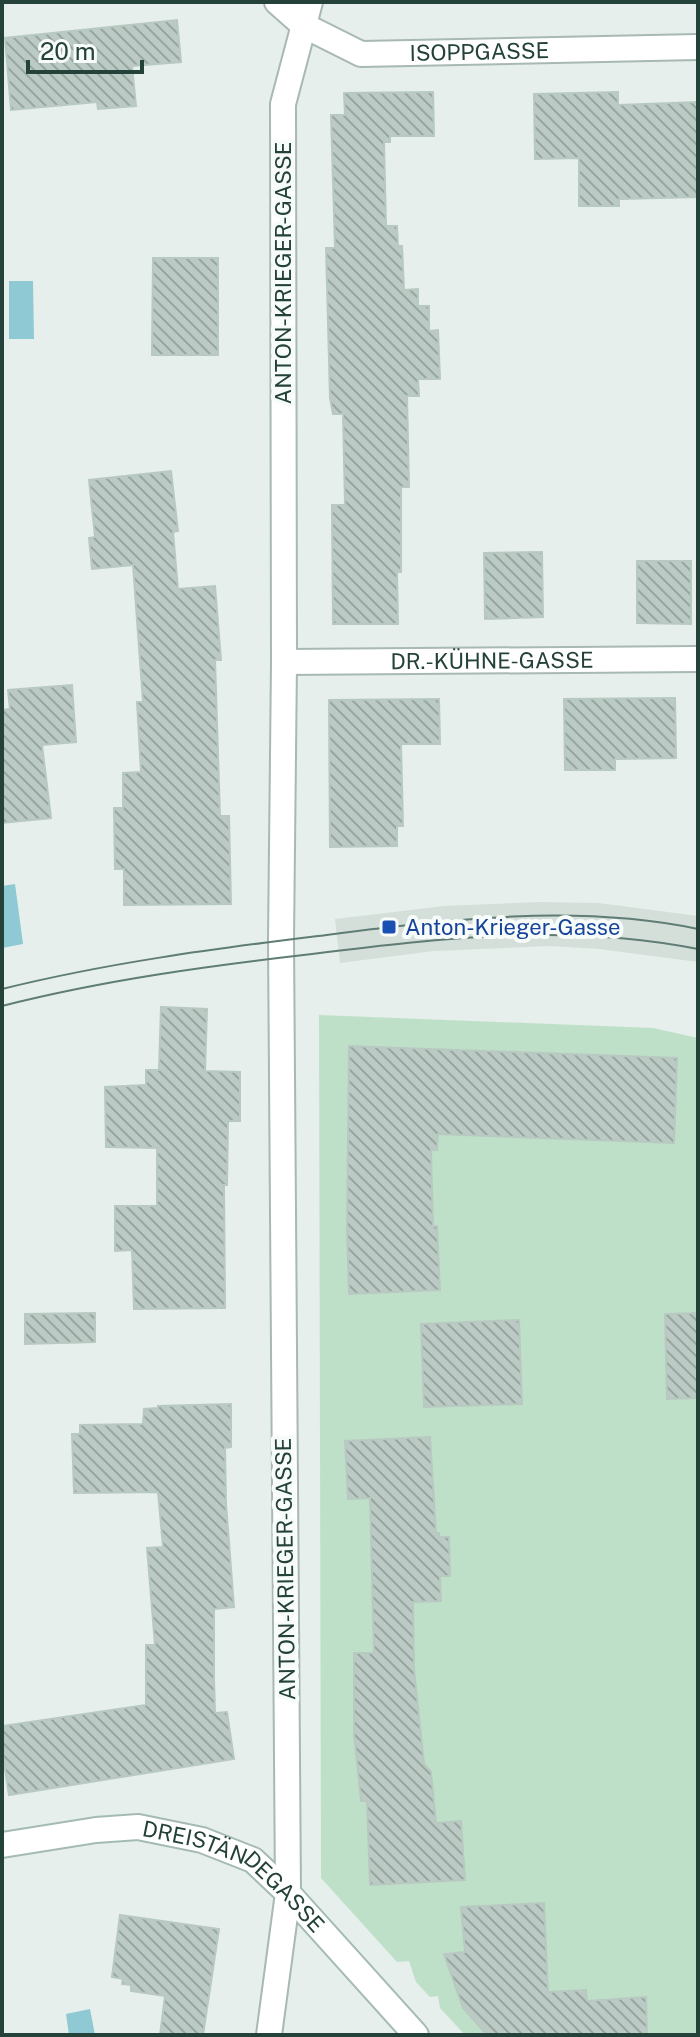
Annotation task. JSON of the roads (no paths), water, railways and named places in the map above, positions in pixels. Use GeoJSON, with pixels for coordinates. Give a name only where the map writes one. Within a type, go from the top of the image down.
{"type":"FeatureCollection","features":[{"type":"Feature","properties":{"kind":"street","name":"ISOPPGASSE"},"geometry":{"type":"LineString","coordinates":[[277,2],[306,13],[361,54],[698,47]]}},
{"type":"Feature","properties":{"kind":"street","name":"ANTON-KRIEGER-GASSE"},"geometry":{"type":"LineString","coordinates":[[269,2035],[288,1893],[281,1014],[283,104],[306,13]]}},
{"type":"Feature","properties":{"kind":"street","name":"DR.-KÜHNE-GASSE"},"geometry":{"type":"LineString","coordinates":[[284,662],[698,659]]}},
{"type":"Feature","properties":{"kind":"street","name":"DREISTÄNDEGASSE"},"geometry":{"type":"LineString","coordinates":[[2,1845],[96,1830],[138,1827],[202,1840],[253,1860],[288,1893],[416,2035]]}},
{"type":"Feature","properties":{"kind":"water"},"geometry":{"type":"Polygon","coordinates":[[[9,281],[33,281],[34,339],[9,339],[9,281]]]}},
{"type":"Feature","properties":{"kind":"water"},"geometry":{"type":"Polygon","coordinates":[[[15,884],[23,944],[2,948],[2,886],[15,884]]]}},
{"type":"Feature","properties":{"kind":"water"},"geometry":{"type":"Polygon","coordinates":[[[90,2009],[95,2035],[69,2035],[66,2014],[90,2009]]]}},
{"type":"Feature","properties":{"kind":"tram line"},"geometry":{"type":"LineString","coordinates":[[2,989],[120,964],[199,952],[461,920],[603,917],[698,929]]}},
{"type":"Feature","properties":{"kind":"tram line"},"geometry":{"type":"LineString","coordinates":[[2,1006],[117,981],[195,969],[457,939],[553,935],[649,941],[698,949]]}},
{"type":"Feature","properties":{"kind":"place","name":"Anton-Krieger-Gasse"},"geometry":{"type":"Point","coordinates":[389,927]}}]}
